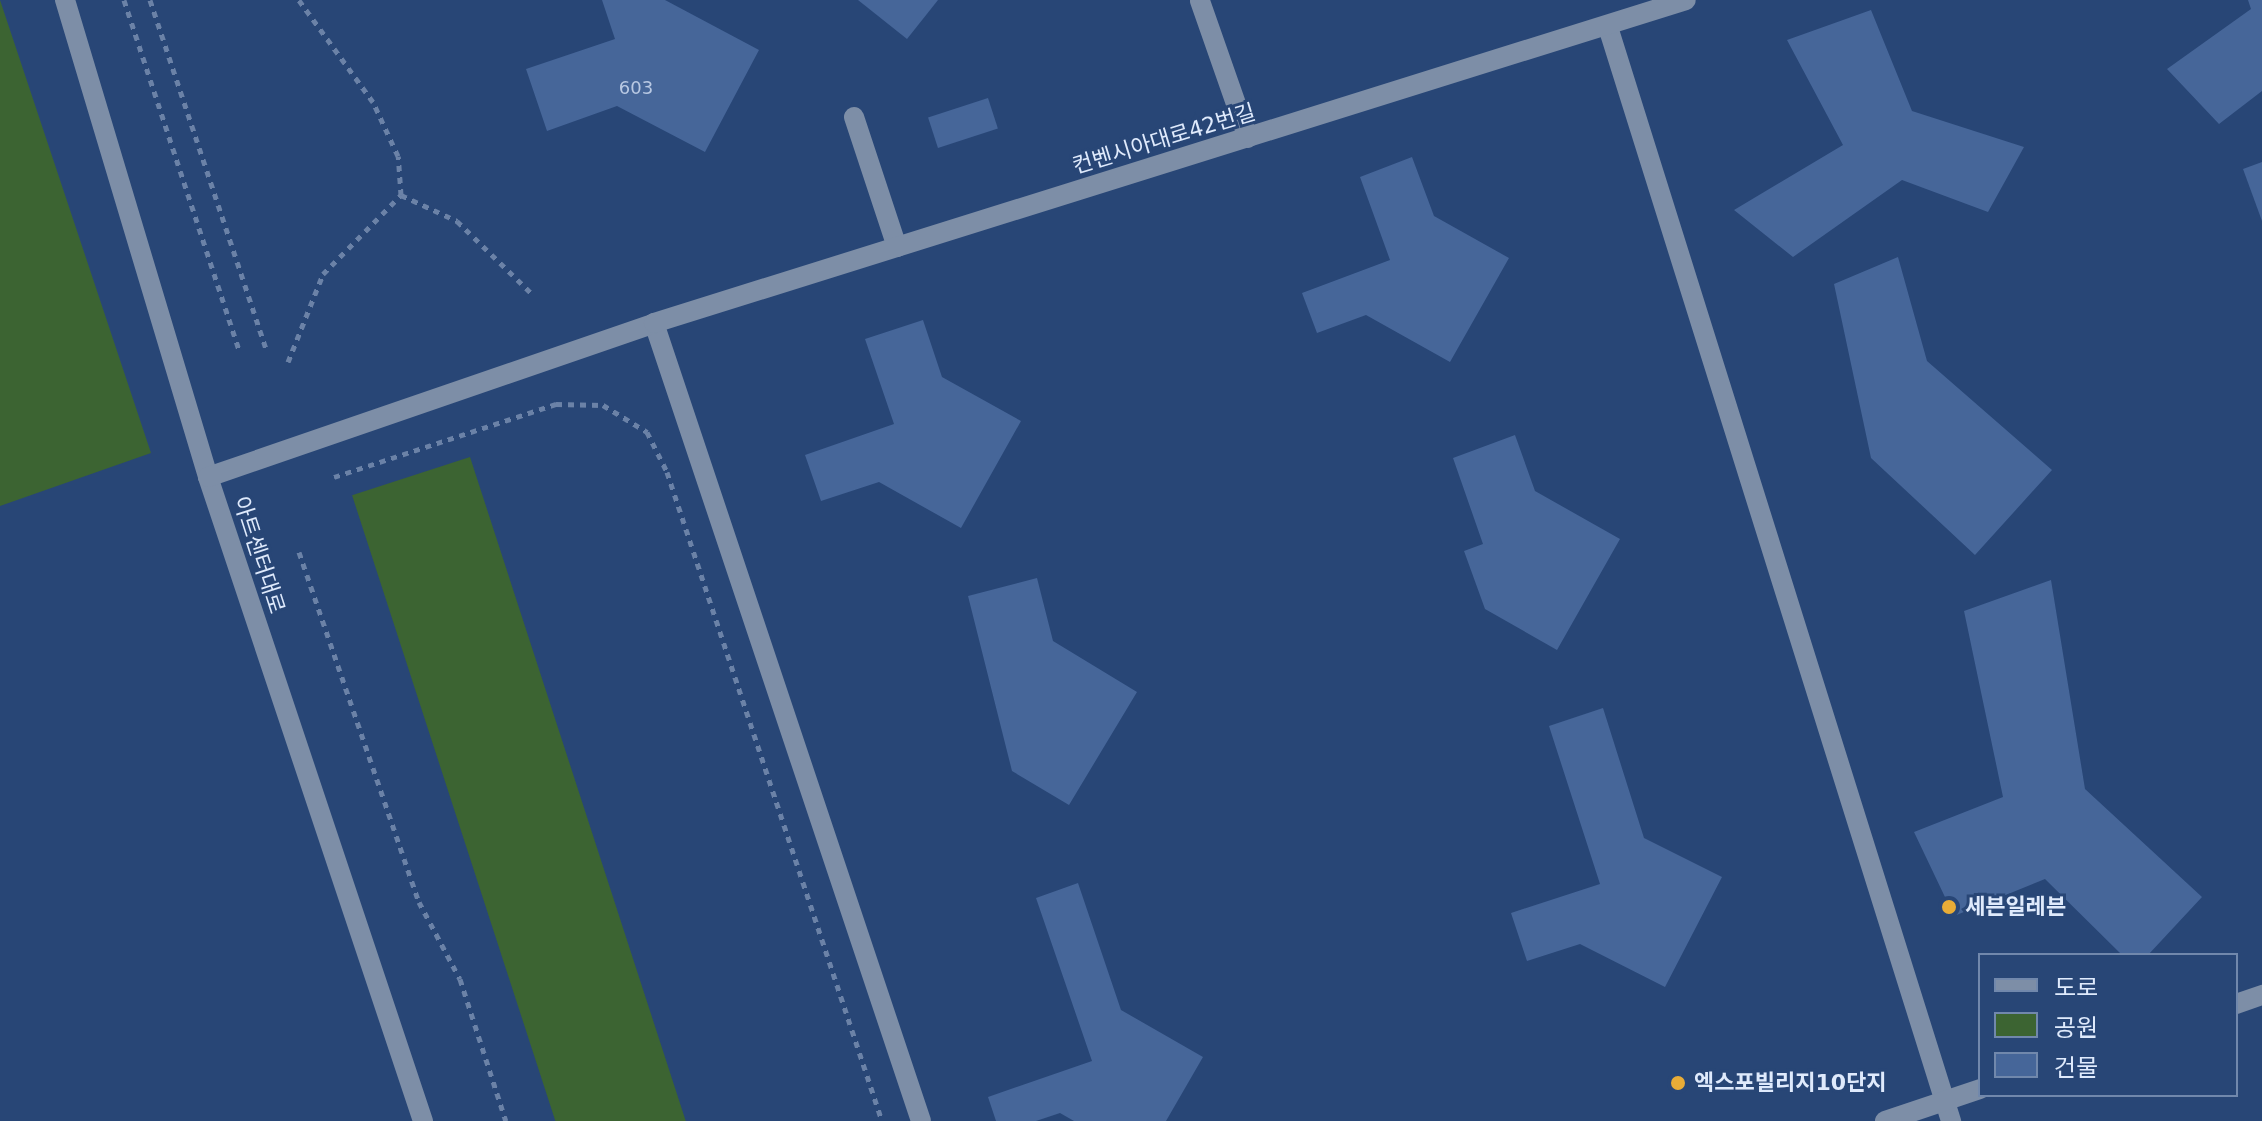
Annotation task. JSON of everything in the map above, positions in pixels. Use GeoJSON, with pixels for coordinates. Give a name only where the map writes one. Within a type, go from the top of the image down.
{"type":"FeatureCollection","features":[{"type":"Feature","properties":{"kind":"street","name":"아트센터대로"},"geometry":{"type":"LineString","coordinates":[[65,0],[208,477],[423,1121]]}},
{"type":"Feature","properties":{"kind":"street","name":"컨벤시아대로42번길"},"geometry":{"type":"LineString","coordinates":[[208,477],[654,323],[1608,27],[1686,0]]}},
{"type":"Feature","properties":{"kind":"street"},"geometry":{"type":"LineString","coordinates":[[1200,1],[1248,138]]}},
{"type":"Feature","properties":{"kind":"street"},"geometry":{"type":"LineString","coordinates":[[1608,27],[1948,1111]]}},
{"type":"Feature","properties":{"kind":"street"},"geometry":{"type":"LineString","coordinates":[[854,117],[897,247]]}},
{"type":"Feature","properties":{"kind":"street"},"geometry":{"type":"LineString","coordinates":[[654,323],[921,1121]]}},
{"type":"Feature","properties":{"kind":"street"},"geometry":{"type":"LineString","coordinates":[[2238,1003],[2262,995]]}},
{"type":"Feature","properties":{"kind":"street"},"geometry":{"type":"LineString","coordinates":[[1885,1121],[1948,1111],[1978,1090]]}},
{"type":"Feature","properties":{"kind":"path"},"geometry":{"type":"LineString","coordinates":[[124,0],[240,352]]}},
{"type":"Feature","properties":{"kind":"path"},"geometry":{"type":"LineString","coordinates":[[150,0],[266,348]]}},
{"type":"Feature","properties":{"kind":"path"},"geometry":{"type":"LineString","coordinates":[[288,362],[323,274],[401,195],[398,156],[373,102],[299,0]]}},
{"type":"Feature","properties":{"kind":"path"},"geometry":{"type":"LineString","coordinates":[[401,195],[457,221],[531,293]]}},
{"type":"Feature","properties":{"kind":"path"},"geometry":{"type":"LineString","coordinates":[[334,477],[556,404],[603,405],[647,432],[667,472],[882,1121]]}},
{"type":"Feature","properties":{"kind":"path"},"geometry":{"type":"LineString","coordinates":[[299,552],[419,902],[460,979],[506,1121]]}},
{"type":"Feature","properties":{"kind":"green space"},"geometry":{"type":"Polygon","coordinates":[[[0,0],[151,453],[0,506],[0,0]]]}},
{"type":"Feature","properties":{"kind":"green space"},"geometry":{"type":"Polygon","coordinates":[[[470,457],[686,1121],[555,1121],[352,495],[470,457]]]}},
{"type":"Feature","properties":{"kind":"building"},"geometry":{"type":"Polygon","coordinates":[[[602,0],[665,0],[759,50],[705,152],[617,106],[547,131],[526,69],[615,39],[602,0]]]}},
{"type":"Feature","properties":{"kind":"building"},"geometry":{"type":"Polygon","coordinates":[[[858,0],[938,0],[907,39],[858,0]]]}},
{"type":"Feature","properties":{"kind":"building"},"geometry":{"type":"Polygon","coordinates":[[[2248,0],[2262,0],[2262,91],[2219,124],[2167,69],[2251,9],[2248,0]]]}},
{"type":"Feature","properties":{"kind":"building"},"geometry":{"type":"Polygon","coordinates":[[[1871,10],[1912,111],[2024,147],[1988,212],[1902,180],[1793,257],[1734,210],[1843,145],[1787,40],[1871,10]]]}},
{"type":"Feature","properties":{"kind":"building"},"geometry":{"type":"Polygon","coordinates":[[[988,98],[998,128],[938,148],[928,117],[988,98]]]}},
{"type":"Feature","properties":{"kind":"building"},"geometry":{"type":"Polygon","coordinates":[[[1412,157],[1434,216],[1509,258],[1450,362],[1366,315],[1317,333],[1302,293],[1390,260],[1360,177],[1412,157]]]}},
{"type":"Feature","properties":{"kind":"building"},"geometry":{"type":"Polygon","coordinates":[[[2262,162],[2262,221],[2243,169],[2262,162]]]}},
{"type":"Feature","properties":{"kind":"building"},"geometry":{"type":"Polygon","coordinates":[[[1898,257],[1927,361],[2052,470],[1975,555],[1871,458],[1834,284],[1898,257]]]}},
{"type":"Feature","properties":{"kind":"building"},"geometry":{"type":"Polygon","coordinates":[[[923,320],[942,377],[1021,421],[961,528],[879,482],[821,501],[805,455],[894,424],[865,339],[923,320]]]}},
{"type":"Feature","properties":{"kind":"building"},"geometry":{"type":"Polygon","coordinates":[[[1515,435],[1535,491],[1620,539],[1557,650],[1485,609],[1464,551],[1483,544],[1453,458],[1515,435]]]}},
{"type":"Feature","properties":{"kind":"building"},"geometry":{"type":"Polygon","coordinates":[[[1037,578],[1053,641],[1137,692],[1069,805],[1012,771],[968,596],[1037,578]]]}},
{"type":"Feature","properties":{"kind":"building"},"geometry":{"type":"Polygon","coordinates":[[[2051,580],[2085,789],[2202,897],[2150,953],[2120,953],[2045,879],[1954,916],[1914,832],[2003,797],[1964,611],[2051,580]]]}},
{"type":"Feature","properties":{"kind":"building"},"geometry":{"type":"Polygon","coordinates":[[[1603,708],[1644,838],[1722,877],[1665,987],[1580,944],[1527,961],[1511,913],[1600,884],[1549,726],[1603,708]]]}},
{"type":"Feature","properties":{"kind":"building"},"geometry":{"type":"Polygon","coordinates":[[[1078,883],[1121,1010],[1203,1057],[1166,1121],[1074,1121],[1060,1113],[1036,1121],[996,1121],[988,1097],[1092,1061],[1036,898],[1078,883]]]}},
{"type":"Feature","properties":{"kind":"place","name":"세븐일레븐"},"geometry":{"type":"Point","coordinates":[1949,907]}},
{"type":"Feature","properties":{"kind":"place","name":"엑스포빌리지10단지"},"geometry":{"type":"Point","coordinates":[1678,1083]}}]}
